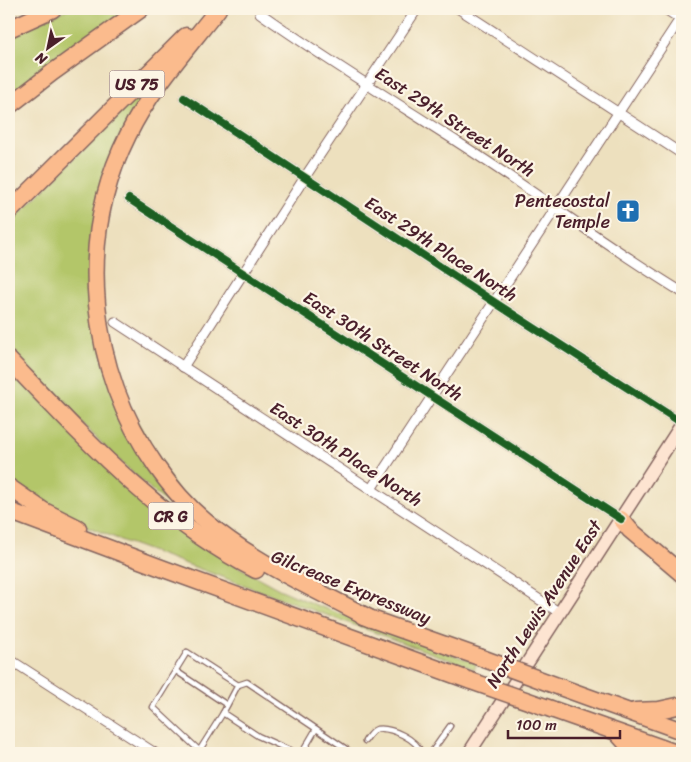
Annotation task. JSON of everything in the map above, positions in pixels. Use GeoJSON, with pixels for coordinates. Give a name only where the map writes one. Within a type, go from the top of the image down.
{"type":"FeatureCollection","features":[{"type":"Feature","properties":{"kind":"highway"},"geometry":{"type":"LineString","coordinates":[[9,27],[53,9]]}},
{"type":"Feature","properties":{"kind":"highway"},"geometry":{"type":"LineString","coordinates":[[9,106],[141,9]]}},
{"type":"Feature","properties":{"kind":"highway"},"geometry":{"type":"LineString","coordinates":[[218,9],[146,102],[127,136],[112,175],[101,219],[96,263],[96,304],[104,351],[116,390],[136,434],[163,475],[203,520],[248,553],[372,619]]}},
{"type":"Feature","properties":{"kind":"highway","name":"US 75"},"geometry":{"type":"LineString","coordinates":[[9,212],[168,53],[218,9]]}},
{"type":"Feature","properties":{"kind":"highway"},"geometry":{"type":"LineString","coordinates":[[9,203],[60,162]]}},
{"type":"Feature","properties":{"kind":"highway","name":"Gilcrease Expressway"},"geometry":{"type":"LineString","coordinates":[[9,360],[133,486],[181,524],[227,554],[269,577],[320,600],[682,732]]}},
{"type":"Feature","properties":{"kind":"highway"},"geometry":{"type":"LineString","coordinates":[[9,487],[44,511],[164,569]]}},
{"type":"Feature","properties":{"kind":"highway"},"geometry":{"type":"LineString","coordinates":[[9,511],[471,681],[676,753]]}},
{"type":"Feature","properties":{"kind":"highway"},"geometry":{"type":"LineString","coordinates":[[9,516],[120,553]]}},
{"type":"Feature","properties":{"kind":"highway"},"geometry":{"type":"LineString","coordinates":[[621,519],[633,524],[682,566]]}},
{"type":"Feature","properties":{"kind":"highway"},"geometry":{"type":"LineString","coordinates":[[621,519],[630,530],[682,574]]}},
{"type":"Feature","properties":{"kind":"highway"},"geometry":{"type":"LineString","coordinates":[[625,711],[659,710],[682,705]]}},
{"type":"Feature","properties":{"kind":"highway"},"geometry":{"type":"LineString","coordinates":[[615,731],[635,753]]}},
{"type":"Feature","properties":{"kind":"main road","name":"North Lewis Avenue East"},"geometry":{"type":"LineString","coordinates":[[469,753],[682,424]]}},
{"type":"Feature","properties":{"kind":"street"},"geometry":{"type":"LineString","coordinates":[[183,367],[305,177],[417,9]]}},
{"type":"Feature","properties":{"kind":"street"},"geometry":{"type":"LineString","coordinates":[[459,9],[682,154]]}},
{"type":"Feature","properties":{"kind":"street"},"geometry":{"type":"LineString","coordinates":[[371,489],[681,19],[664,9]]}},
{"type":"Feature","properties":{"kind":"street","name":"East 29th Street North"},"geometry":{"type":"LineString","coordinates":[[260,13],[459,143],[648,272],[682,292]]}},
{"type":"Feature","properties":{"kind":"street","name":"East 29th Place North"},"geometry":{"type":"LineString","coordinates":[[184,98],[682,424]]}},
{"type":"Feature","properties":{"kind":"street","name":"East 30th Street North"},"geometry":{"type":"LineString","coordinates":[[129,199],[621,519]]}},
{"type":"Feature","properties":{"kind":"street","name":"East 30th Place North"},"geometry":{"type":"LineString","coordinates":[[115,322],[560,613]]}},
{"type":"Feature","properties":{"kind":"street"},"geometry":{"type":"LineString","coordinates":[[9,659],[155,753]]}},
{"type":"Feature","properties":{"kind":"lane"},"geometry":{"type":"LineString","coordinates":[[238,686],[187,652],[153,707],[200,752],[238,686],[247,682],[352,753]]}},
{"type":"Feature","properties":{"kind":"lane"},"geometry":{"type":"LineString","coordinates":[[176,671],[227,705]]}},
{"type":"Feature","properties":{"kind":"lane"},"geometry":{"type":"LineString","coordinates":[[223,713],[258,736],[296,753]]}},
{"type":"Feature","properties":{"kind":"lane"},"geometry":{"type":"LineString","coordinates":[[431,753],[450,726]]}},
{"type":"Feature","properties":{"kind":"lane"},"geometry":{"type":"LineString","coordinates":[[302,753],[316,729]]}},
{"type":"Feature","properties":{"kind":"lane"},"geometry":{"type":"LineString","coordinates":[[365,741],[372,731],[377,729],[388,730],[409,739],[420,747],[421,753]]}},
{"type":"Feature","properties":{"kind":"green space"},"geometry":{"type":"Polygon","coordinates":[[[67,9],[132,9],[9,97],[9,36],[67,9]]]}},
{"type":"Feature","properties":{"kind":"green space"},"geometry":{"type":"Polygon","coordinates":[[[152,81],[97,214],[103,363],[198,527],[123,464],[9,348],[9,224],[152,81]]]}},
{"type":"Feature","properties":{"kind":"green space"},"geometry":{"type":"Polygon","coordinates":[[[9,372],[224,559],[279,589],[316,605],[476,663],[475,669],[123,541],[62,516],[9,481],[9,372]]]}},
{"type":"Feature","properties":{"kind":"cycle path"},"geometry":{"type":"LineString","coordinates":[[184,98],[682,423]]}},
{"type":"Feature","properties":{"kind":"cycle path"},"geometry":{"type":"LineString","coordinates":[[129,199],[621,519]]}},
{"type":"Feature","properties":{"kind":"place","name":"Pentecostal Temple"},"geometry":{"type":"Point","coordinates":[628,211]}}]}
